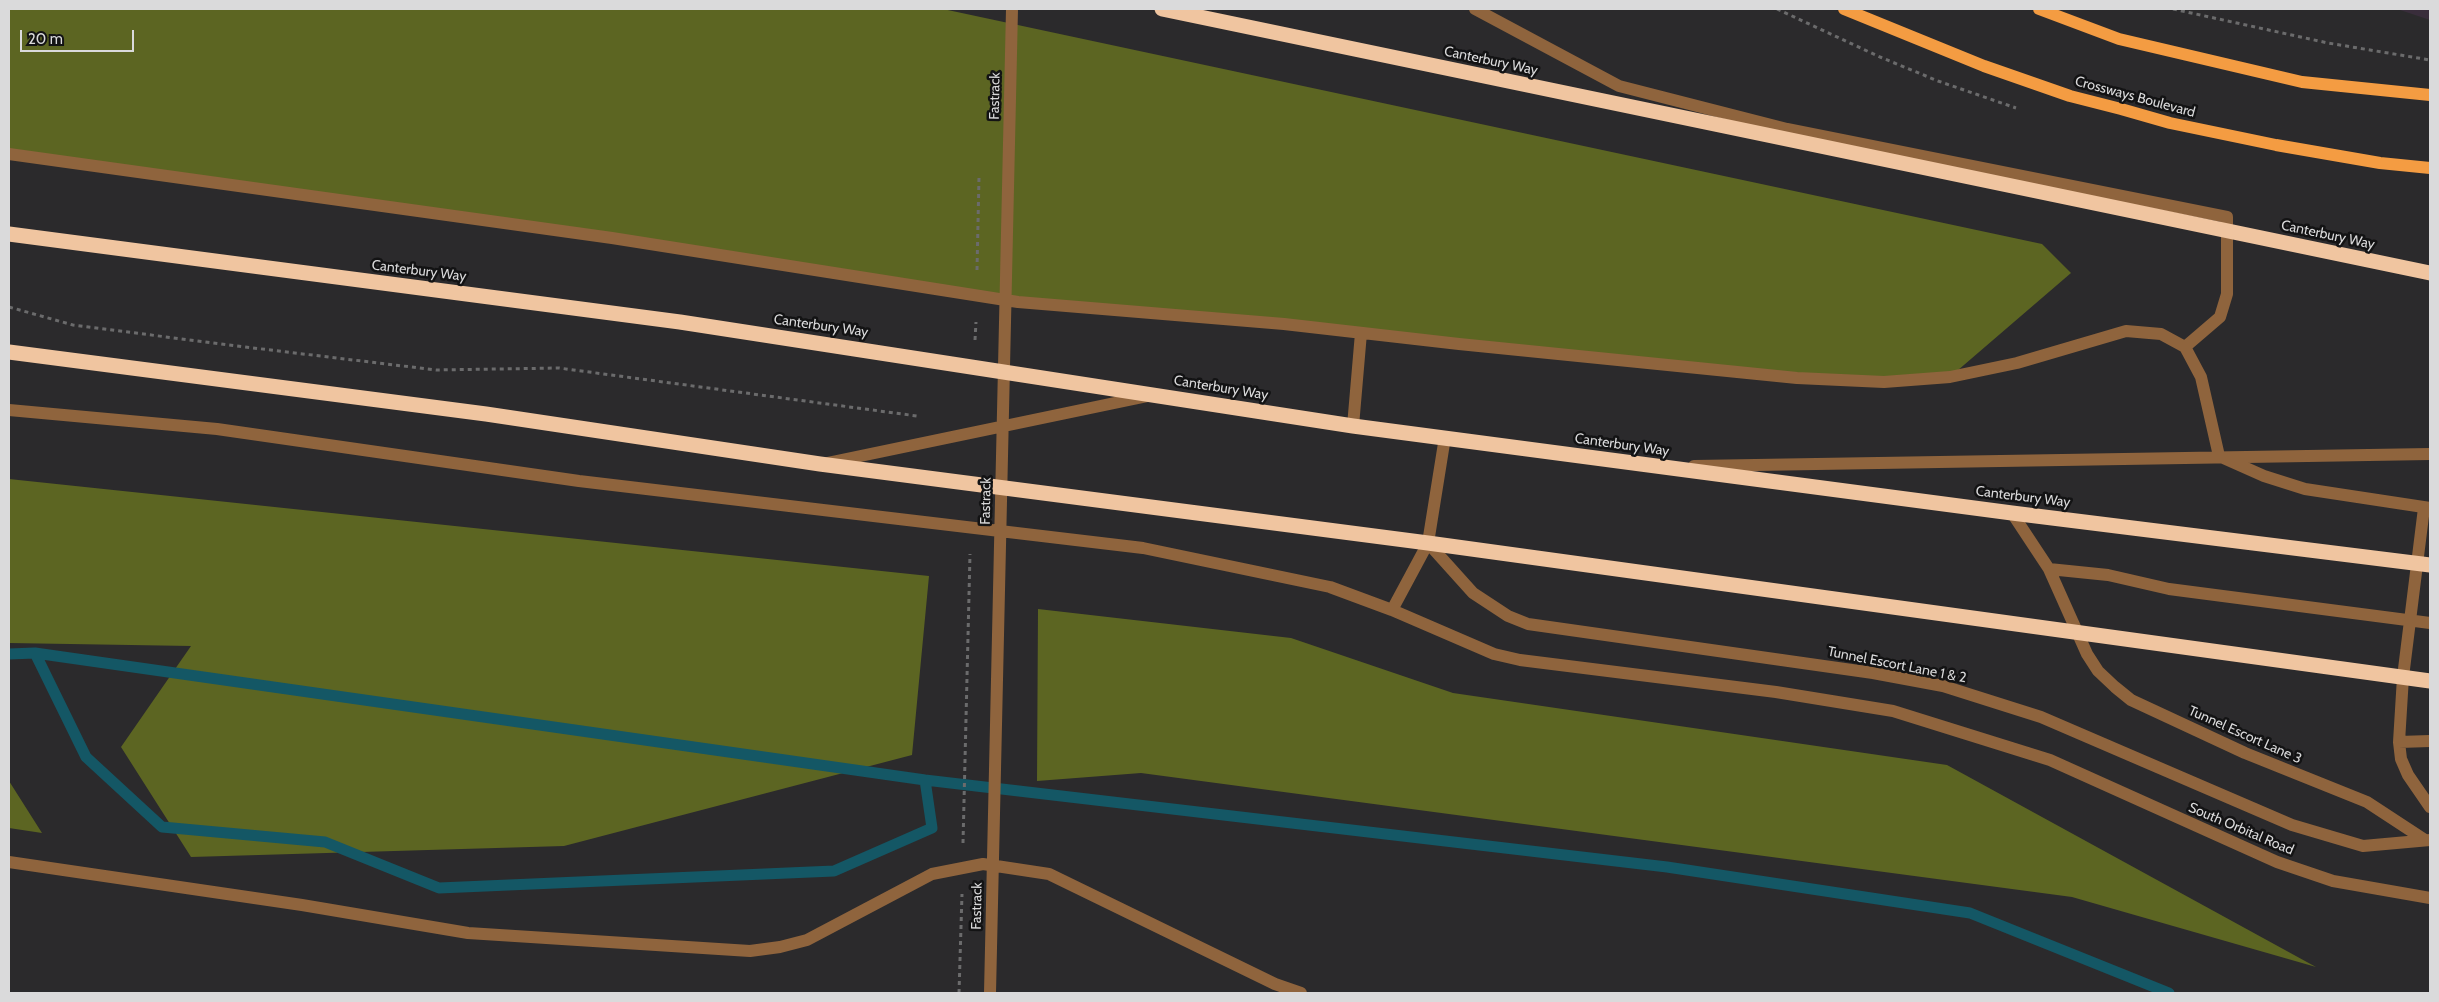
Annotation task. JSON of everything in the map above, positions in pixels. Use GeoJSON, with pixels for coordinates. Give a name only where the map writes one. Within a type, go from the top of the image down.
{"type":"FeatureCollection","features":[{"type":"Feature","properties":{"kind":"highway","name":"Canterbury Way"},"geometry":{"type":"LineString","coordinates":[[1162,9],[2430,273]]}},
{"type":"Feature","properties":{"kind":"highway","name":"Canterbury Way"},"geometry":{"type":"LineString","coordinates":[[9,234],[680,322],[1353,426],[2012,513],[2424,564]]}},
{"type":"Feature","properties":{"kind":"highway"},"geometry":{"type":"LineString","coordinates":[[9,352],[486,414],[820,464],[1428,543],[2430,681]]}},
{"type":"Feature","properties":{"kind":"main road","name":"Crossways Boulevard"},"geometry":{"type":"LineString","coordinates":[[1844,9],[1960,57],[2070,96],[2170,123],[2276,145],[2380,163],[2430,168]]}},
{"type":"Feature","properties":{"kind":"main road"},"geometry":{"type":"LineString","coordinates":[[2039,9],[2119,39],[2302,82],[2430,95]]}},
{"type":"Feature","properties":{"kind":"lane","name":"Fastrack"},"geometry":{"type":"LineString","coordinates":[[990,993],[1012,9]]}},
{"type":"Feature","properties":{"kind":"lane"},"geometry":{"type":"LineString","coordinates":[[1475,9],[1619,86],[1786,129],[2227,217],[2227,294],[2220,317],[2185,347]]}},
{"type":"Feature","properties":{"kind":"lane"},"geometry":{"type":"LineString","coordinates":[[9,154],[612,238],[1018,302],[1284,324],[1361,334],[1797,378],[1884,382],[1950,377],[2017,363],[2126,331],[2161,334],[2185,347],[2200,377],[2219,456]]}},
{"type":"Feature","properties":{"kind":"lane"},"geometry":{"type":"LineString","coordinates":[[1353,426],[1361,334]]}},
{"type":"Feature","properties":{"kind":"lane"},"geometry":{"type":"LineString","coordinates":[[820,464],[1157,395]]}},
{"type":"Feature","properties":{"kind":"lane","name":"South Orbital Road"},"geometry":{"type":"LineString","coordinates":[[9,410],[217,429],[578,481],[1143,548],[1330,587],[1392,610],[1494,654],[1520,660],[1776,692],[1893,710],[2050,760],[2277,862],[2333,881],[2430,898]]}},
{"type":"Feature","properties":{"kind":"lane"},"geometry":{"type":"LineString","coordinates":[[1392,610],[1428,543],[1445,437]]}},
{"type":"Feature","properties":{"kind":"lane"},"geometry":{"type":"LineString","coordinates":[[1662,467],[2219,456],[2430,454]]}},
{"type":"Feature","properties":{"kind":"lane"},"geometry":{"type":"LineString","coordinates":[[2219,456],[2264,476],[2305,489],[2427,508],[2424,564],[2409,621],[2399,742],[2401,759],[2424,790],[2430,807]]}},
{"type":"Feature","properties":{"kind":"lane","name":"Tunnel Escort Lane 3"},"geometry":{"type":"LineString","coordinates":[[2012,513],[2048,569],[2087,654],[2098,671],[2132,700],[2245,753],[2367,802],[2428,840]]}},
{"type":"Feature","properties":{"kind":"lane","name":"Tunnel Escort Lane 1 & 2"},"geometry":{"type":"LineString","coordinates":[[1428,543],[1473,593],[1508,616],[1528,624],[1863,671],[1943,686],[2041,718],[2292,825],[2363,846],[2428,840]]}},
{"type":"Feature","properties":{"kind":"lane"},"geometry":{"type":"LineString","coordinates":[[2048,569],[2108,575],[2170,589],[2430,623]]}},
{"type":"Feature","properties":{"kind":"lane"},"geometry":{"type":"LineString","coordinates":[[2399,742],[2430,741]]}},
{"type":"Feature","properties":{"kind":"lane"},"geometry":{"type":"LineString","coordinates":[[9,862],[302,905],[468,933],[750,951],[780,947],[807,940],[932,874],[983,864],[1049,874],[1275,984],[1301,993]]}},
{"type":"Feature","properties":{"kind":"path"},"geometry":{"type":"LineString","coordinates":[[2174,9],[2328,43],[2430,60]]}},
{"type":"Feature","properties":{"kind":"path"},"geometry":{"type":"LineString","coordinates":[[9,307],[73,325],[229,346],[436,370],[559,368],[924,417]]}},
{"type":"Feature","properties":{"kind":"shaded area"},"geometry":{"type":"Polygon","coordinates":[[[2397,9],[2430,9],[2430,20],[2397,9]]]}},
{"type":"Feature","properties":{"kind":"green space"},"geometry":{"type":"Polygon","coordinates":[[[9,9],[943,9],[2042,244],[2071,273],[1950,377],[1884,382],[1061,305],[9,154],[9,9]]]}},
{"type":"Feature","properties":{"kind":"green space"},"geometry":{"type":"Polygon","coordinates":[[[9,479],[929,576],[912,755],[564,846],[191,857],[121,747],[191,646],[9,643],[9,479]]]}},
{"type":"Feature","properties":{"kind":"green space"},"geometry":{"type":"Polygon","coordinates":[[[1038,609],[1291,638],[1453,693],[1947,765],[2316,967],[2072,897],[1141,773],[1037,781],[1038,609]]]}},
{"type":"Feature","properties":{"kind":"green space"},"geometry":{"type":"Polygon","coordinates":[[[9,781],[42,833],[9,828],[9,781]]]}},
{"type":"Feature","properties":{"kind":"waterway"},"geometry":{"type":"LineString","coordinates":[[35,653],[86,757],[162,827],[325,842],[439,888],[834,871],[932,828],[925,780]]}},
{"type":"Feature","properties":{"kind":"waterway"},"geometry":{"type":"LineString","coordinates":[[9,654],[35,653],[925,780],[1667,867],[1970,913],[2169,993]]}}]}
